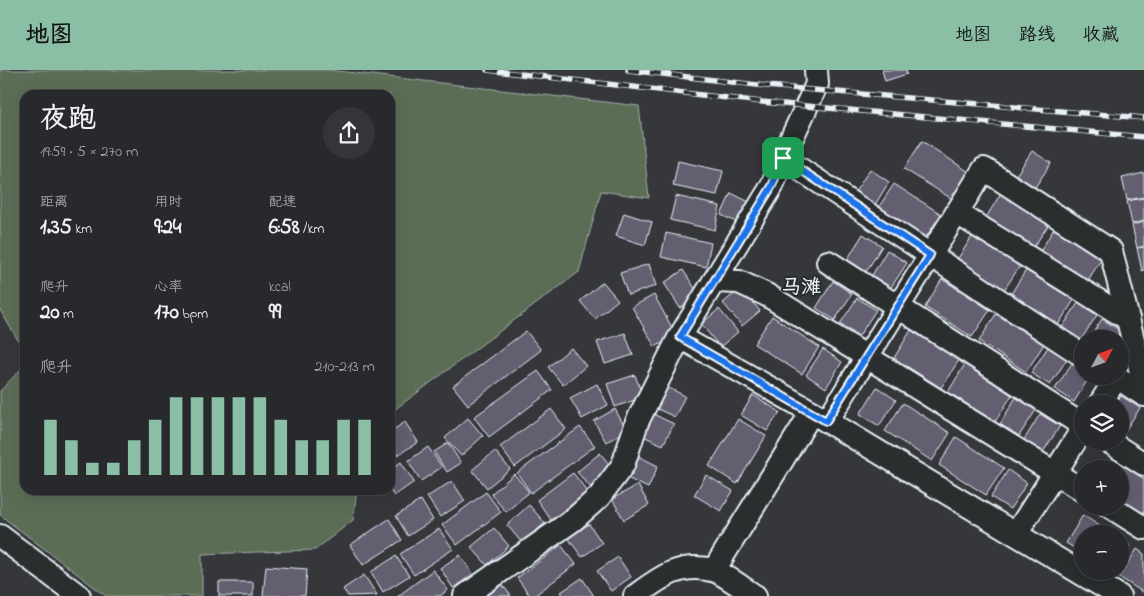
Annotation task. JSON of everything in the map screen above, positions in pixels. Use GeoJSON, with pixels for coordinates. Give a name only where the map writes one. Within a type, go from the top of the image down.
{"type":"FeatureCollection","features":[{"type":"Feature","properties":{"kind":"street"},"geometry":{"type":"LineString","coordinates":[[465,596],[573,520],[600,496],[623,465],[637,422],[680,337],[772,186],[817,84],[816,70]]}},
{"type":"Feature","properties":{"kind":"street"},"geometry":{"type":"LineString","coordinates":[[783,158],[1074,350]]}},
{"type":"Feature","properties":{"kind":"street"},"geometry":{"type":"LineString","coordinates":[[714,570],[819,416],[867,356],[984,169],[1111,251],[1144,384]]}},
{"type":"Feature","properties":{"kind":"street"},"geometry":{"type":"LineString","coordinates":[[957,213],[1128,318]]}},
{"type":"Feature","properties":{"kind":"street"},"geometry":{"type":"LineString","coordinates":[[828,262],[1074,420]]}},
{"type":"Feature","properties":{"kind":"street"},"geometry":{"type":"LineString","coordinates":[[714,281],[738,282],[767,295],[1074,485]]}},
{"type":"Feature","properties":{"kind":"street"},"geometry":{"type":"LineString","coordinates":[[680,337],[819,416],[1119,596]]}},
{"type":"Feature","properties":{"kind":"street"},"geometry":{"type":"LineString","coordinates":[[1128,385],[1144,395]]}},
{"type":"Feature","properties":{"kind":"street"},"geometry":{"type":"LineString","coordinates":[[1016,534],[1074,443]]}},
{"type":"Feature","properties":{"kind":"street"},"geometry":{"type":"LineString","coordinates":[[1122,450],[1144,464]]}},
{"type":"Feature","properties":{"kind":"street"},"geometry":{"type":"LineString","coordinates":[[1123,515],[1144,528]]}},
{"type":"Feature","properties":{"kind":"street"},"geometry":{"type":"LineString","coordinates":[[0,536],[79,596]]}},
{"type":"Feature","properties":{"kind":"street"},"geometry":{"type":"LineString","coordinates":[[635,596],[665,574],[687,568],[714,570],[755,596]]}},
{"type":"Feature","properties":{"kind":"green space"},"geometry":{"type":"Polygon","coordinates":[[[0,70],[329,70],[639,106],[649,198],[601,191],[579,272],[395,409],[395,90],[20,90],[20,344],[0,310],[0,70]]]}},
{"type":"Feature","properties":{"kind":"green space"},"geometry":{"type":"Polygon","coordinates":[[[20,370],[20,495],[356,495],[353,520],[315,550],[202,554],[202,596],[106,596],[0,515],[0,391],[20,370]]]}},
{"type":"Feature","properties":{"kind":"building"},"geometry":{"type":"Polygon","coordinates":[[[882,70],[906,70],[907,74],[885,81],[882,70]]]}},
{"type":"Feature","properties":{"kind":"building"},"geometry":{"type":"Polygon","coordinates":[[[922,141],[969,172],[952,199],[904,169],[922,141]]]}},
{"type":"Feature","properties":{"kind":"building"},"geometry":{"type":"Polygon","coordinates":[[[1032,151],[1051,163],[1034,189],[1015,177],[1032,151]]]}},
{"type":"Feature","properties":{"kind":"building"},"geometry":{"type":"Polygon","coordinates":[[[678,161],[723,171],[717,195],[673,186],[678,161]]]}},
{"type":"Feature","properties":{"kind":"building"},"geometry":{"type":"Polygon","coordinates":[[[870,169],[889,182],[873,208],[853,195],[870,169]]]}},
{"type":"Feature","properties":{"kind":"building"},"geometry":{"type":"Polygon","coordinates":[[[1144,173],[1144,197],[1127,200],[1122,178],[1144,173]]]}},
{"type":"Feature","properties":{"kind":"building"},"geometry":{"type":"Polygon","coordinates":[[[894,184],[941,214],[923,242],[876,211],[894,184]]]}},
{"type":"Feature","properties":{"kind":"building"},"geometry":{"type":"Polygon","coordinates":[[[731,193],[753,204],[743,225],[721,215],[731,193]]]}},
{"type":"Feature","properties":{"kind":"building"},"geometry":{"type":"Polygon","coordinates":[[[1001,193],[1049,224],[1031,251],[984,221],[1001,193]]]}},
{"type":"Feature","properties":{"kind":"building"},"geometry":{"type":"Polygon","coordinates":[[[676,196],[720,206],[715,230],[670,220],[676,196]]]}},
{"type":"Feature","properties":{"kind":"building"},"geometry":{"type":"Polygon","coordinates":[[[1144,198],[1144,221],[1132,224],[1127,201],[1144,198]]]}},
{"type":"Feature","properties":{"kind":"building"},"geometry":{"type":"Polygon","coordinates":[[[624,213],[652,222],[645,245],[616,236],[624,213]]]}},
{"type":"Feature","properties":{"kind":"building"},"geometry":{"type":"Polygon","coordinates":[[[1144,222],[1144,246],[1137,248],[1132,225],[1144,222]]]}},
{"type":"Feature","properties":{"kind":"building"},"geometry":{"type":"Polygon","coordinates":[[[1055,227],[1102,258],[1085,285],[1038,255],[1055,227]]]}},
{"type":"Feature","properties":{"kind":"building"},"geometry":{"type":"Polygon","coordinates":[[[666,233],[711,243],[706,267],[661,257],[666,233]]]}},
{"type":"Feature","properties":{"kind":"building"},"geometry":{"type":"Polygon","coordinates":[[[863,234],[882,246],[866,272],[847,260],[863,234]]]}},
{"type":"Feature","properties":{"kind":"building"},"geometry":{"type":"Polygon","coordinates":[[[973,235],[1020,266],[1002,293],[955,263],[973,235]]]}},
{"type":"Feature","properties":{"kind":"building"},"geometry":{"type":"Polygon","coordinates":[[[1144,247],[1144,270],[1142,271],[1137,248],[1144,247]]]}},
{"type":"Feature","properties":{"kind":"building"},"geometry":{"type":"Polygon","coordinates":[[[887,250],[907,263],[890,289],[871,277],[887,250]]]}},
{"type":"Feature","properties":{"kind":"building"},"geometry":{"type":"Polygon","coordinates":[[[649,264],[656,286],[628,295],[620,273],[649,264]]]}},
{"type":"Feature","properties":{"kind":"building"},"geometry":{"type":"Polygon","coordinates":[[[683,270],[700,296],[680,308],[664,283],[683,270]]]}},
{"type":"Feature","properties":{"kind":"building"},"geometry":{"type":"Polygon","coordinates":[[[1026,270],[1074,300],[1056,328],[1009,297],[1026,270]]]}},
{"type":"Feature","properties":{"kind":"building"},"geometry":{"type":"Polygon","coordinates":[[[942,279],[990,310],[972,337],[925,307],[942,279]]]}},
{"type":"Feature","properties":{"kind":"building"},"geometry":{"type":"Polygon","coordinates":[[[833,281],[852,294],[835,320],[816,308],[833,281]]]}},
{"type":"Feature","properties":{"kind":"building"},"geometry":{"type":"Polygon","coordinates":[[[603,282],[618,300],[595,319],[580,301],[603,282]]]}},
{"type":"Feature","properties":{"kind":"building"},"geometry":{"type":"Polygon","coordinates":[[[741,288],[760,311],[742,326],[723,303],[741,288]]]}},
{"type":"Feature","properties":{"kind":"building"},"geometry":{"type":"Polygon","coordinates":[[[654,295],[676,335],[655,347],[632,307],[654,295]]]}},
{"type":"Feature","properties":{"kind":"building"},"geometry":{"type":"Polygon","coordinates":[[[857,298],[876,310],[859,336],[840,324],[857,298]]]}},
{"type":"Feature","properties":{"kind":"building"},"geometry":{"type":"Polygon","coordinates":[[[1078,303],[1097,315],[1087,330],[1074,330],[1074,337],[1061,329],[1078,303]]]}},
{"type":"Feature","properties":{"kind":"building"},"geometry":{"type":"Polygon","coordinates":[[[719,309],[738,332],[720,347],[701,324],[719,309]]]}},
{"type":"Feature","properties":{"kind":"building"},"geometry":{"type":"Polygon","coordinates":[[[996,314],[1044,344],[1026,372],[979,341],[996,314]]]}},
{"type":"Feature","properties":{"kind":"building"},"geometry":{"type":"Polygon","coordinates":[[[772,316],[819,347],[802,374],[754,344],[772,316]]]}},
{"type":"Feature","properties":{"kind":"building"},"geometry":{"type":"Polygon","coordinates":[[[1102,319],[1119,330],[1095,330],[1102,319]]]}},
{"type":"Feature","properties":{"kind":"building"},"geometry":{"type":"Polygon","coordinates":[[[911,330],[959,360],[941,388],[894,358],[911,330]]]}},
{"type":"Feature","properties":{"kind":"building"},"geometry":{"type":"Polygon","coordinates":[[[526,331],[541,350],[468,405],[453,386],[526,331]]]}},
{"type":"Feature","properties":{"kind":"building"},"geometry":{"type":"Polygon","coordinates":[[[625,333],[633,355],[605,364],[597,342],[625,333]]]}},
{"type":"Feature","properties":{"kind":"building"},"geometry":{"type":"Polygon","coordinates":[[[1048,347],[1067,359],[1050,385],[1031,373],[1048,347]]]}},
{"type":"Feature","properties":{"kind":"building"},"geometry":{"type":"Polygon","coordinates":[[[571,348],[586,366],[563,385],[548,367],[571,348]]]}},
{"type":"Feature","properties":{"kind":"building"},"geometry":{"type":"Polygon","coordinates":[[[823,349],[842,362],[826,388],[806,375],[823,349]]]}},
{"type":"Feature","properties":{"kind":"building"},"geometry":{"type":"Polygon","coordinates":[[[1072,363],[1074,364],[1074,385],[1084,385],[1078,395],[1074,395],[1074,402],[1055,389],[1072,363]]]}},
{"type":"Feature","properties":{"kind":"building"},"geometry":{"type":"Polygon","coordinates":[[[965,364],[1012,395],[995,422],[948,392],[965,364]]]}},
{"type":"Feature","properties":{"kind":"building"},"geometry":{"type":"Polygon","coordinates":[[[538,371],[552,390],[489,437],[474,417],[538,371]]]}},
{"type":"Feature","properties":{"kind":"building"},"geometry":{"type":"Polygon","coordinates":[[[635,375],[643,397],[615,407],[607,384],[635,375]]]}},
{"type":"Feature","properties":{"kind":"building"},"geometry":{"type":"Polygon","coordinates":[[[597,384],[608,405],[582,419],[570,398],[597,384]]]}},
{"type":"Feature","properties":{"kind":"building"},"geometry":{"type":"Polygon","coordinates":[[[663,385],[685,396],[675,417],[653,407],[663,385]]]}},
{"type":"Feature","properties":{"kind":"building"},"geometry":{"type":"Polygon","coordinates":[[[877,387],[896,400],[879,426],[860,414],[877,387]]]}},
{"type":"Feature","properties":{"kind":"building"},"geometry":{"type":"Polygon","coordinates":[[[753,395],[780,412],[767,431],[741,415],[753,395]]]}},
{"type":"Feature","properties":{"kind":"building"},"geometry":{"type":"Polygon","coordinates":[[[1016,397],[1036,410],[1019,436],[1000,424],[1016,397]]]}},
{"type":"Feature","properties":{"kind":"building"},"geometry":{"type":"Polygon","coordinates":[[[1129,401],[1140,408],[1129,425],[1129,401]]]}},
{"type":"Feature","properties":{"kind":"building"},"geometry":{"type":"Polygon","coordinates":[[[903,403],[950,433],[932,461],[885,431],[903,403]]]}},
{"type":"Feature","properties":{"kind":"building"},"geometry":{"type":"Polygon","coordinates":[[[551,409],[566,429],[515,467],[500,447],[551,409]]]}},
{"type":"Feature","properties":{"kind":"building"},"geometry":{"type":"Polygon","coordinates":[[[615,409],[627,431],[606,442],[594,421],[615,409]]]}},
{"type":"Feature","properties":{"kind":"building"},"geometry":{"type":"Polygon","coordinates":[[[651,413],[674,424],[663,445],[641,435],[651,413]]]}},
{"type":"Feature","properties":{"kind":"building"},"geometry":{"type":"Polygon","coordinates":[[[1040,414],[1060,426],[1043,452],[1024,440],[1040,414]]]}},
{"type":"Feature","properties":{"kind":"building"},"geometry":{"type":"Polygon","coordinates":[[[468,418],[483,436],[461,456],[445,438],[468,418]]]}},
{"type":"Feature","properties":{"kind":"building"},"geometry":{"type":"Polygon","coordinates":[[[738,419],[766,436],[737,484],[709,466],[738,419]]]}},
{"type":"Feature","properties":{"kind":"building"},"geometry":{"type":"Polygon","coordinates":[[[405,422],[418,442],[398,455],[395,450],[395,429],[405,422]]]}},
{"type":"Feature","properties":{"kind":"building"},"geometry":{"type":"Polygon","coordinates":[[[580,427],[595,446],[531,493],[517,473],[580,427]]]}},
{"type":"Feature","properties":{"kind":"building"},"geometry":{"type":"Polygon","coordinates":[[[956,437],[1004,468],[986,495],[939,465],[956,437]]]}},
{"type":"Feature","properties":{"kind":"building"},"geometry":{"type":"Polygon","coordinates":[[[448,443],[461,463],[447,472],[434,452],[448,443]]]}},
{"type":"Feature","properties":{"kind":"building"},"geometry":{"type":"Polygon","coordinates":[[[428,447],[442,467],[421,481],[408,461],[428,447]]]}},
{"type":"Feature","properties":{"kind":"building"},"geometry":{"type":"Polygon","coordinates":[[[495,451],[510,469],[487,488],[472,470],[495,451]]]}},
{"type":"Feature","properties":{"kind":"building"},"geometry":{"type":"Polygon","coordinates":[[[600,453],[615,471],[593,490],[577,472],[600,453]]]}},
{"type":"Feature","properties":{"kind":"building"},"geometry":{"type":"Polygon","coordinates":[[[636,455],[658,466],[648,488],[625,477],[636,455]]]}},
{"type":"Feature","properties":{"kind":"building"},"geometry":{"type":"Polygon","coordinates":[[[401,462],[414,482],[394,496],[395,495],[395,466],[401,462]]]}},
{"type":"Feature","properties":{"kind":"building"},"geometry":{"type":"Polygon","coordinates":[[[1129,469],[1144,479],[1144,518],[1129,508],[1129,469]]]}},
{"type":"Feature","properties":{"kind":"building"},"geometry":{"type":"Polygon","coordinates":[[[1008,470],[1027,483],[1010,509],[991,497],[1008,470]]]}},
{"type":"Feature","properties":{"kind":"building"},"geometry":{"type":"Polygon","coordinates":[[[573,473],[588,492],[551,520],[537,500],[573,473]]]}},
{"type":"Feature","properties":{"kind":"building"},"geometry":{"type":"Polygon","coordinates":[[[514,474],[529,492],[506,512],[491,494],[514,474]]]}},
{"type":"Feature","properties":{"kind":"building"},"geometry":{"type":"Polygon","coordinates":[[[706,475],[733,491],[721,511],[694,495],[706,475]]]}},
{"type":"Feature","properties":{"kind":"building"},"geometry":{"type":"Polygon","coordinates":[[[452,481],[465,501],[440,517],[427,497],[452,481]]]}},
{"type":"Feature","properties":{"kind":"building"},"geometry":{"type":"Polygon","coordinates":[[[638,485],[649,505],[624,520],[612,499],[638,485]]]}},
{"type":"Feature","properties":{"kind":"building"},"geometry":{"type":"Polygon","coordinates":[[[486,492],[501,512],[457,545],[442,525],[486,492]]]}},
{"type":"Feature","properties":{"kind":"building"},"geometry":{"type":"Polygon","coordinates":[[[421,500],[433,520],[408,536],[396,516],[421,500]]]}},
{"type":"Feature","properties":{"kind":"building"},"geometry":{"type":"Polygon","coordinates":[[[529,505],[545,523],[522,543],[507,525],[529,505]]]}},
{"type":"Feature","properties":{"kind":"building"},"geometry":{"type":"Polygon","coordinates":[[[1083,515],[1098,525],[1077,525],[1083,515]]]}},
{"type":"Feature","properties":{"kind":"building"},"geometry":{"type":"Polygon","coordinates":[[[389,519],[402,540],[363,565],[350,545],[389,519]]]}},
{"type":"Feature","properties":{"kind":"building"},"geometry":{"type":"Polygon","coordinates":[[[589,524],[602,543],[582,557],[568,538],[589,524]]]}},
{"type":"Feature","properties":{"kind":"building"},"geometry":{"type":"Polygon","coordinates":[[[494,528],[509,546],[487,565],[471,547],[494,528]]]}},
{"type":"Feature","properties":{"kind":"building"},"geometry":{"type":"Polygon","coordinates":[[[439,529],[453,549],[414,575],[400,554],[439,529]]]}},
{"type":"Feature","properties":{"kind":"building"},"geometry":{"type":"Polygon","coordinates":[[[1074,530],[1074,548],[1066,543],[1074,530]]]}},
{"type":"Feature","properties":{"kind":"building"},"geometry":{"type":"Polygon","coordinates":[[[561,545],[576,564],[534,596],[530,596],[517,578],[561,545]]]}},
{"type":"Feature","properties":{"kind":"building"},"geometry":{"type":"Polygon","coordinates":[[[1137,549],[1144,554],[1144,593],[1124,580],[1129,580],[1129,561],[1137,549]]]}},
{"type":"Feature","properties":{"kind":"building"},"geometry":{"type":"Polygon","coordinates":[[[460,555],[473,574],[453,588],[440,568],[460,555]]]}},
{"type":"Feature","properties":{"kind":"building"},"geometry":{"type":"Polygon","coordinates":[[[396,556],[409,576],[383,592],[371,572],[396,556]]]}},
{"type":"Feature","properties":{"kind":"building"},"geometry":{"type":"Polygon","coordinates":[[[618,557],[631,577],[611,591],[597,571],[618,557]]]}},
{"type":"Feature","properties":{"kind":"building"},"geometry":{"type":"Polygon","coordinates":[[[266,566],[307,569],[305,596],[263,596],[266,566]]]}},
{"type":"Feature","properties":{"kind":"building"},"geometry":{"type":"Polygon","coordinates":[[[433,570],[448,590],[440,596],[398,596],[433,570]]]}},
{"type":"Feature","properties":{"kind":"building"},"geometry":{"type":"Polygon","coordinates":[[[364,575],[377,595],[348,596],[343,589],[364,575]]]}},
{"type":"Feature","properties":{"kind":"building"},"geometry":{"type":"Polygon","coordinates":[[[582,578],[594,596],[564,596],[561,592],[582,578]]]}},
{"type":"Feature","properties":{"kind":"building"},"geometry":{"type":"Polygon","coordinates":[[[219,582],[253,582],[253,596],[219,596],[219,582]]]}},
{"type":"Feature","properties":{"kind":"building"},"geometry":{"type":"Polygon","coordinates":[[[502,584],[511,596],[486,596],[502,584]]]}},
{"type":"Feature","properties":{"kind":"railway"},"geometry":{"type":"LineString","coordinates":[[487,70],[762,102],[1144,137]]}},
{"type":"Feature","properties":{"kind":"railway"},"geometry":{"type":"LineString","coordinates":[[628,70],[766,86],[1144,118]]}},
{"type":"Feature","properties":{"kind":"district","name":"马滩"},"geometry":{"type":"Point","coordinates":[801,286]}},
{"type":"Feature","properties":{"kind":"route"},"geometry":{"type":"LineString","coordinates":[[783,158],[930,255],[826,421],[680,337],[772,186],[783,158]]}}]}
